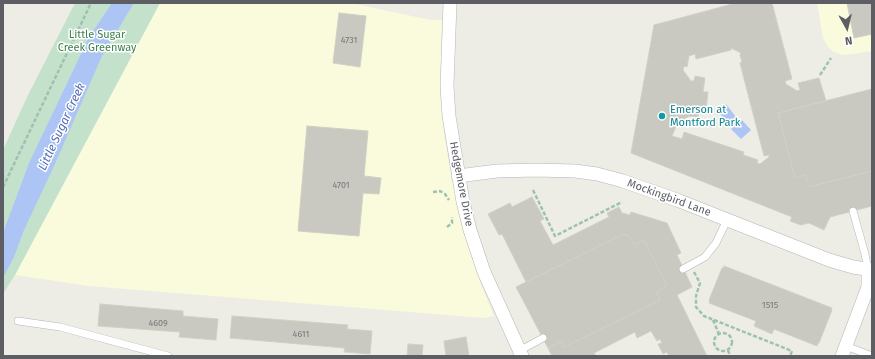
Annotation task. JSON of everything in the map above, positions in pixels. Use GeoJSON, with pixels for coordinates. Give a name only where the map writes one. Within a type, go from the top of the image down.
{"type":"FeatureCollection","features":[{"type":"Feature","properties":{"kind":"street","name":"Hedgemore Drive"},"geometry":{"type":"LineString","coordinates":[[450,3],[447,86],[448,110],[458,176],[470,230],[484,272],[520,353]]}},
{"type":"Feature","properties":{"kind":"street","name":"Mockingbird Lane"},"geometry":{"type":"LineString","coordinates":[[458,176],[513,170],[561,170],[597,174],[638,186],[829,260],[870,270]]}},
{"type":"Feature","properties":{"kind":"street"},"geometry":{"type":"LineString","coordinates":[[844,351],[868,287],[870,270]]}},
{"type":"Feature","properties":{"kind":"lane"},"geometry":{"type":"LineString","coordinates":[[853,211],[870,270]]}},
{"type":"Feature","properties":{"kind":"lane"},"geometry":{"type":"LineString","coordinates":[[683,269],[705,257],[716,243],[727,220]]}},
{"type":"Feature","properties":{"kind":"lane"},"geometry":{"type":"LineString","coordinates":[[18,321],[60,327],[168,356]]}},
{"type":"Feature","properties":{"kind":"lane"},"geometry":{"type":"LineString","coordinates":[[520,353],[543,338]]}},
{"type":"Feature","properties":{"kind":"lane"},"geometry":{"type":"LineString","coordinates":[[844,351],[872,356]]}},
{"type":"Feature","properties":{"kind":"path"},"geometry":{"type":"LineString","coordinates":[[3,187],[91,3]]}},
{"type":"Feature","properties":{"kind":"path"},"geometry":{"type":"LineString","coordinates":[[820,75],[832,58]]}},
{"type":"Feature","properties":{"kind":"path"},"geometry":{"type":"LineString","coordinates":[[533,190],[555,236],[622,202]]}},
{"type":"Feature","properties":{"kind":"path"},"geometry":{"type":"LineString","coordinates":[[433,192],[440,191],[445,194],[449,200],[450,206]]}},
{"type":"Feature","properties":{"kind":"path"},"geometry":{"type":"LineString","coordinates":[[447,227],[452,223],[451,213]]}},
{"type":"Feature","properties":{"kind":"path"},"geometry":{"type":"LineString","coordinates":[[694,272],[700,283],[696,296],[696,308],[704,316],[792,351],[790,356]]}},
{"type":"Feature","properties":{"kind":"path"},"geometry":{"type":"LineString","coordinates":[[712,319],[719,334]]}},
{"type":"Feature","properties":{"kind":"path"},"geometry":{"type":"LineString","coordinates":[[719,334],[728,334],[732,339],[732,345],[728,350],[722,351],[716,346],[715,341],[719,334]]}},
{"type":"Feature","properties":{"kind":"path"},"geometry":{"type":"LineString","coordinates":[[728,350],[730,356]]}},
{"type":"Feature","properties":{"kind":"shaded area"},"geometry":{"type":"Polygon","coordinates":[[[160,3],[350,3],[431,20],[442,20],[440,93],[450,170],[458,207],[480,282],[494,316],[484,318],[89,286],[15,275],[160,3]]]}},
{"type":"Feature","properties":{"kind":"shaded area"},"geometry":{"type":"Polygon","coordinates":[[[817,3],[872,3],[872,51],[843,55],[834,52],[828,47],[823,38],[817,3]]]}},
{"type":"Feature","properties":{"kind":"green space","name":"Little Sugar Creek Greenway"},"geometry":{"type":"Polygon","coordinates":[[[75,3],[160,3],[15,275],[3,294],[3,150],[27,97],[75,3]]]}},
{"type":"Feature","properties":{"kind":"water","name":"Little Sugar Creek"},"geometry":{"type":"Polygon","coordinates":[[[112,3],[134,3],[102,56],[55,164],[24,230],[14,257],[3,278],[3,233],[29,163],[89,37],[112,3]]]}},
{"type":"Feature","properties":{"kind":"water"},"geometry":{"type":"Polygon","coordinates":[[[726,104],[739,121],[741,119],[751,130],[741,139],[731,129],[733,127],[730,123],[729,124],[717,111],[726,104]]]}},
{"type":"Feature","properties":{"kind":"building","name":"Emerson at Montford Park"},"geometry":{"type":"Polygon","coordinates":[[[736,3],[772,3],[792,79],[785,81],[786,84],[797,91],[800,90],[798,83],[819,78],[826,101],[778,113],[795,178],[806,175],[809,187],[872,171],[872,206],[830,217],[824,230],[809,223],[801,225],[790,221],[792,217],[631,153],[654,25],[736,3]],[[731,48],[731,50],[696,59],[695,54],[689,56],[687,67],[684,66],[683,70],[691,81],[694,81],[695,76],[705,78],[703,92],[708,92],[706,109],[700,108],[698,117],[689,116],[677,124],[672,136],[682,139],[684,132],[744,152],[743,155],[758,160],[757,163],[760,164],[769,157],[769,155],[764,156],[740,63],[742,62],[740,55],[741,53],[731,48]]]}},
{"type":"Feature","properties":{"kind":"building"},"geometry":{"type":"Polygon","coordinates":[[[847,3],[872,3],[872,34],[854,38],[847,3]]]}},
{"type":"Feature","properties":{"kind":"building"},"geometry":{"type":"Polygon","coordinates":[[[339,13],[366,16],[360,67],[333,63],[339,13]]]}},
{"type":"Feature","properties":{"kind":"building"},"geometry":{"type":"Polygon","coordinates":[[[872,89],[872,171],[809,187],[806,175],[795,178],[778,113],[872,89]]]}},
{"type":"Feature","properties":{"kind":"building"},"geometry":{"type":"Polygon","coordinates":[[[307,126],[368,131],[364,176],[381,178],[379,194],[363,193],[359,236],[298,231],[307,126]]]}},
{"type":"Feature","properties":{"kind":"building"},"geometry":{"type":"Polygon","coordinates":[[[532,197],[544,219],[540,221],[553,245],[609,217],[607,213],[619,207],[622,213],[630,215],[631,212],[667,223],[681,253],[677,255],[692,287],[677,295],[707,356],[669,356],[667,352],[663,354],[658,344],[662,343],[660,339],[657,341],[651,331],[637,338],[635,332],[594,353],[596,356],[552,356],[548,348],[561,341],[564,347],[660,300],[656,292],[667,286],[644,240],[634,245],[629,236],[623,234],[526,282],[502,234],[499,235],[488,214],[510,203],[512,207],[532,197]]]}},
{"type":"Feature","properties":{"kind":"building"},"geometry":{"type":"Polygon","coordinates":[[[623,234],[629,236],[634,245],[644,240],[667,286],[656,292],[660,300],[564,347],[561,341],[548,348],[516,287],[623,234]]]}},
{"type":"Feature","properties":{"kind":"building"},"geometry":{"type":"Polygon","coordinates":[[[724,266],[832,308],[817,346],[774,329],[772,334],[754,326],[756,321],[709,303],[724,266]]]}},
{"type":"Feature","properties":{"kind":"building"},"geometry":{"type":"Polygon","coordinates":[[[100,304],[183,311],[183,316],[218,319],[216,340],[179,337],[180,332],[98,326],[100,304]]]}},
{"type":"Feature","properties":{"kind":"building"},"geometry":{"type":"Polygon","coordinates":[[[232,316],[348,325],[347,329],[372,331],[370,354],[344,352],[345,348],[230,338],[232,316]]]}},
{"type":"Feature","properties":{"kind":"building"},"geometry":{"type":"Polygon","coordinates":[[[466,337],[469,356],[446,356],[444,341],[466,337]]]}},
{"type":"Feature","properties":{"kind":"building"},"geometry":{"type":"Polygon","coordinates":[[[408,344],[423,345],[422,356],[407,356],[408,344]]]}},
{"type":"Feature","properties":{"kind":"place","name":"Emerson at Montford Park"},"geometry":{"type":"Point","coordinates":[662,116]}}]}
